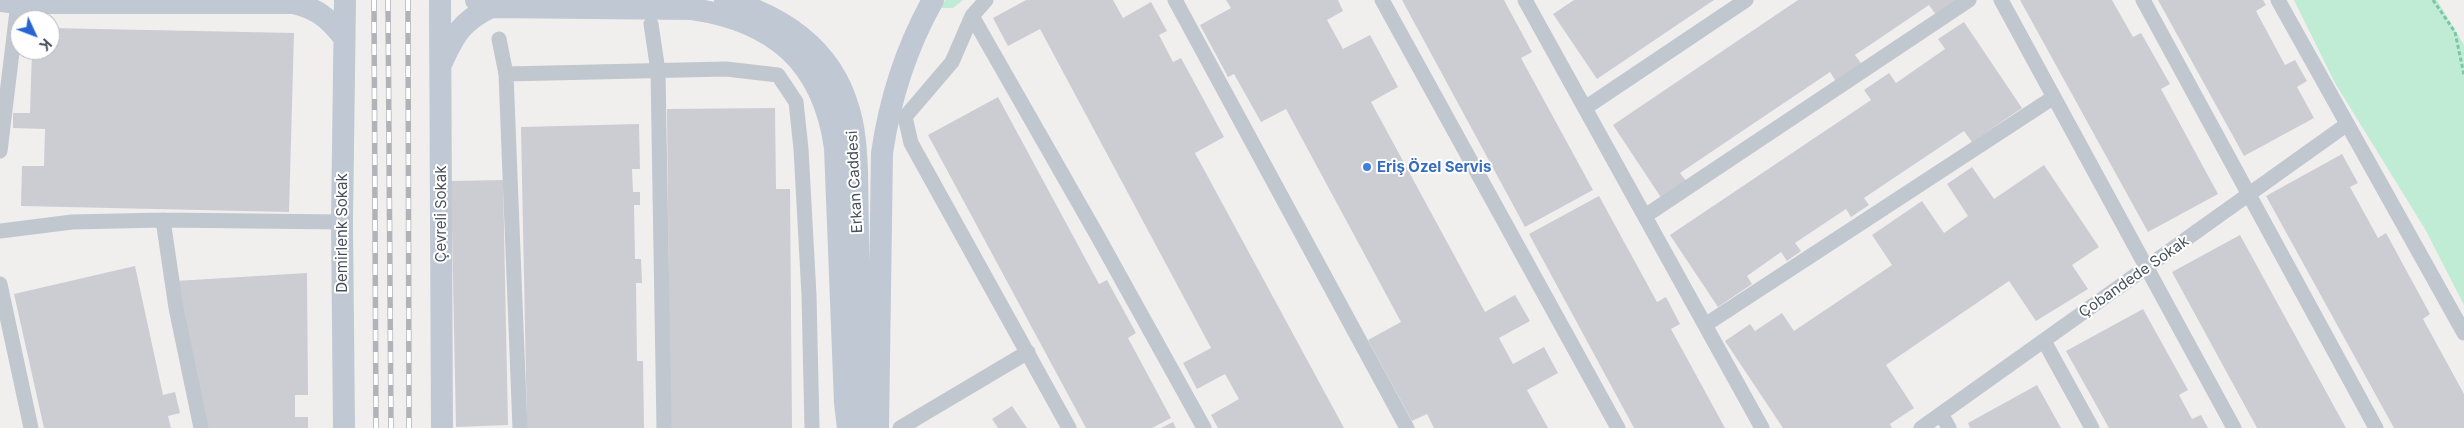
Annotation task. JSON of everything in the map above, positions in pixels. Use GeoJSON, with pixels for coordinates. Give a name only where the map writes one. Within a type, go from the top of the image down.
{"type":"FeatureCollection","features":[{"type":"Feature","properties":{"kind":"main road","name":"Demirlenk Sokak"},"geometry":{"type":"LineString","coordinates":[[344,428],[342,222],[345,0]]}},
{"type":"Feature","properties":{"kind":"main road","name":"Çevreli Sokak"},"geometry":{"type":"LineString","coordinates":[[440,0],[442,428]]}},
{"type":"Feature","properties":{"kind":"main road","name":"Erkan Caddesi"},"geometry":{"type":"LineString","coordinates":[[725,0],[769,14],[796,32],[818,53],[836,79],[848,107],[855,138],[857,172],[861,428]]}},
{"type":"Feature","properties":{"kind":"main road","name":"Erkan Caddesi"},"geometry":{"type":"LineString","coordinates":[[878,428],[882,153],[886,127],[899,76],[910,46],[934,0]]}},
{"type":"Feature","properties":{"kind":"main road"},"geometry":{"type":"LineString","coordinates":[[9,2],[293,3],[308,6],[322,14],[332,22],[344,38]]}},
{"type":"Feature","properties":{"kind":"main road"},"geometry":{"type":"LineString","coordinates":[[441,65],[452,40],[464,23],[484,4],[692,9],[719,13],[745,22],[768,35],[787,49],[804,65],[824,98],[831,120],[835,148],[845,403],[848,428]]}},
{"type":"Feature","properties":{"kind":"street"},"geometry":{"type":"LineString","coordinates":[[986,0],[972,16],[952,62],[905,117],[910,144],[1028,352],[1068,428]]}},
{"type":"Feature","properties":{"kind":"street"},"geometry":{"type":"LineString","coordinates":[[1175,0],[1407,428]]}},
{"type":"Feature","properties":{"kind":"street"},"geometry":{"type":"LineString","coordinates":[[1382,0],[1618,428]]}},
{"type":"Feature","properties":{"kind":"street"},"geometry":{"type":"LineString","coordinates":[[1525,0],[1762,428]]}},
{"type":"Feature","properties":{"kind":"street"},"geometry":{"type":"LineString","coordinates":[[1585,108],[1746,0]]}},
{"type":"Feature","properties":{"kind":"street"},"geometry":{"type":"LineString","coordinates":[[1644,216],[1969,0]]}},
{"type":"Feature","properties":{"kind":"street"},"geometry":{"type":"LineString","coordinates":[[2001,0],[2234,428]]}},
{"type":"Feature","properties":{"kind":"street"},"geometry":{"type":"LineString","coordinates":[[2143,0],[2376,428]]}},
{"type":"Feature","properties":{"kind":"street"},"geometry":{"type":"LineString","coordinates":[[2278,0],[2346,125],[2464,333]]}},
{"type":"Feature","properties":{"kind":"street"},"geometry":{"type":"LineString","coordinates":[[0,151],[9,2]]}},
{"type":"Feature","properties":{"kind":"street"},"geometry":{"type":"LineString","coordinates":[[972,16],[1098,235],[1204,428]]}},
{"type":"Feature","properties":{"kind":"street"},"geometry":{"type":"LineString","coordinates":[[651,24],[658,71],[664,428]]}},
{"type":"Feature","properties":{"kind":"street"},"geometry":{"type":"LineString","coordinates":[[499,39],[506,74],[520,428]]}},
{"type":"Feature","properties":{"kind":"street"},"geometry":{"type":"LineString","coordinates":[[506,74],[726,69],[778,75],[796,102],[801,149],[810,295],[812,428]]}},
{"type":"Feature","properties":{"kind":"street"},"geometry":{"type":"LineString","coordinates":[[1705,325],[2054,97]]}},
{"type":"Feature","properties":{"kind":"street","name":"Çobandede Sokak"},"geometry":{"type":"LineString","coordinates":[[1921,428],[2346,125]]}},
{"type":"Feature","properties":{"kind":"street"},"geometry":{"type":"LineString","coordinates":[[0,231],[72,222],[163,220],[342,222]]}},
{"type":"Feature","properties":{"kind":"street"},"geometry":{"type":"LineString","coordinates":[[163,220],[176,308],[201,428]]}},
{"type":"Feature","properties":{"kind":"street"},"geometry":{"type":"LineString","coordinates":[[0,284],[30,428]]}},
{"type":"Feature","properties":{"kind":"street"},"geometry":{"type":"LineString","coordinates":[[2044,341],[2092,428]]}},
{"type":"Feature","properties":{"kind":"street"},"geometry":{"type":"LineString","coordinates":[[900,428],[1028,352]]}},
{"type":"Feature","properties":{"kind":"street"},"geometry":{"type":"LineString","coordinates":[[1941,414],[1949,428]]}},
{"type":"Feature","properties":{"kind":"path"},"geometry":{"type":"LineString","coordinates":[[2432,0],[2455,32],[2464,75]]}},
{"type":"Feature","properties":{"kind":"green space"},"geometry":{"type":"Polygon","coordinates":[[[945,0],[963,0],[953,8],[941,8],[945,0]]]}},
{"type":"Feature","properties":{"kind":"green space"},"geometry":{"type":"Polygon","coordinates":[[[2294,0],[2437,0],[2464,45],[2464,305],[2425,229],[2335,83],[2294,0]]]}},
{"type":"Feature","properties":{"kind":"building"},"geometry":{"type":"Polygon","coordinates":[[[1026,0],[1113,0],[1123,18],[1151,2],[1167,31],[1159,35],[1173,62],[1181,58],[1224,137],[1195,153],[1344,428],[1218,428],[1211,415],[1239,399],[1225,374],[1197,389],[1183,363],[1211,348],[1040,29],[1008,46],[993,18],[1026,0]]]}},
{"type":"Feature","properties":{"kind":"building"},"geometry":{"type":"Polygon","coordinates":[[[1226,0],[1338,0],[1343,11],[1327,20],[1343,49],[1370,35],[1398,87],[1371,102],[1485,312],[1515,295],[1530,321],[1499,338],[1513,364],[1544,347],[1558,373],[1527,390],[1548,428],[1434,428],[1427,414],[1412,421],[1368,340],[1401,322],[1286,109],[1261,122],[1234,74],[1228,77],[1200,25],[1231,8],[1226,0]]]}},
{"type":"Feature","properties":{"kind":"building"},"geometry":{"type":"Polygon","coordinates":[[[1402,0],[1504,0],[1532,52],[1521,58],[1593,190],[1525,227],[1402,0]]]}},
{"type":"Feature","properties":{"kind":"building"},"geometry":{"type":"Polygon","coordinates":[[[1574,0],[1714,0],[1597,79],[1553,14],[1574,0]]]}},
{"type":"Feature","properties":{"kind":"building"},"geometry":{"type":"Polygon","coordinates":[[[1798,0],[1959,0],[1936,15],[1929,5],[1855,55],[1863,66],[1837,83],[1830,72],[1680,173],[1687,182],[1662,199],[1613,125],[1798,0]]]}},
{"type":"Feature","properties":{"kind":"building"},"geometry":{"type":"Polygon","coordinates":[[[2020,0],[2112,0],[2133,37],[2141,33],[2170,84],[2161,89],[2218,194],[2148,232],[2020,0]]]}},
{"type":"Feature","properties":{"kind":"building"},"geometry":{"type":"Polygon","coordinates":[[[2158,0],[2263,0],[2266,5],[2256,11],[2285,65],[2295,60],[2307,81],[2297,87],[2314,118],[2244,156],[2158,0]]]}},
{"type":"Feature","properties":{"kind":"building"},"geometry":{"type":"Polygon","coordinates":[[[1964,22],[2022,108],[1972,142],[1964,131],[1864,198],[1869,205],[1851,217],[1846,209],[1795,243],[1801,251],[1787,261],[1781,252],[1747,276],[1752,284],[1718,307],[1670,235],[1871,100],[1864,90],[1889,73],[1896,83],[1945,49],[1938,39],[1964,22]]]}},
{"type":"Feature","properties":{"kind":"building"},"geometry":{"type":"Polygon","coordinates":[[[60,28],[294,33],[289,212],[21,206],[22,166],[44,166],[45,129],[13,128],[13,113],[30,113],[32,60],[60,60],[60,28]]]}},
{"type":"Feature","properties":{"kind":"building"},"geometry":{"type":"Polygon","coordinates":[[[998,97],[1099,284],[1107,280],[1136,333],[1128,338],[1171,418],[1152,428],[1086,428],[928,135],[998,97]]]}},
{"type":"Feature","properties":{"kind":"building"},"geometry":{"type":"Polygon","coordinates":[[[775,108],[776,189],[790,189],[792,428],[670,428],[667,109],[775,108]]]}},
{"type":"Feature","properties":{"kind":"building"},"geometry":{"type":"Polygon","coordinates":[[[639,124],[640,169],[632,169],[633,192],[640,192],[640,205],[634,205],[635,259],[641,259],[642,283],[636,283],[637,361],[643,361],[644,428],[527,428],[521,127],[639,124]]]}},
{"type":"Feature","properties":{"kind":"building"},"geometry":{"type":"Polygon","coordinates":[[[2342,154],[2358,183],[2350,187],[2378,238],[2386,233],[2430,314],[2423,319],[2464,394],[2464,428],[2394,428],[2266,196],[2342,154]]]}},
{"type":"Feature","properties":{"kind":"building"},"geometry":{"type":"Polygon","coordinates":[[[2044,165],[2099,247],[2072,265],[2088,289],[2036,321],[2009,281],[1886,365],[1914,408],[1890,424],[1892,428],[1783,428],[1725,341],[1750,324],[1755,331],[1782,313],[1794,331],[1892,265],[1872,235],[1922,201],[1944,233],[1968,216],[1947,184],[1972,167],[1994,199],[2044,165]]]}},
{"type":"Feature","properties":{"kind":"building"},"geometry":{"type":"Polygon","coordinates":[[[503,180],[508,425],[456,427],[451,181],[503,180]]]}},
{"type":"Feature","properties":{"kind":"building"},"geometry":{"type":"Polygon","coordinates":[[[1599,196],[1657,302],[1666,297],[1680,324],[1671,329],[1725,428],[1634,428],[1529,234],[1599,196]]]}},
{"type":"Feature","properties":{"kind":"building"},"geometry":{"type":"Polygon","coordinates":[[[2240,235],[2346,428],[2257,428],[2172,272],[2240,235]]]}},
{"type":"Feature","properties":{"kind":"building"},"geometry":{"type":"Polygon","coordinates":[[[135,266],[163,395],[175,392],[180,413],[168,416],[171,428],[44,428],[14,294],[135,266]]]}},
{"type":"Feature","properties":{"kind":"building"},"geometry":{"type":"Polygon","coordinates":[[[307,273],[308,395],[295,395],[295,417],[308,417],[308,428],[208,428],[175,281],[307,273]]]}},
{"type":"Feature","properties":{"kind":"building"},"geometry":{"type":"Polygon","coordinates":[[[2143,309],[2188,390],[2179,395],[2192,419],[2201,415],[2208,428],[2109,428],[2066,351],[2143,309]]]}},
{"type":"Feature","properties":{"kind":"building"},"geometry":{"type":"Polygon","coordinates":[[[2037,385],[2061,428],[1970,428],[1968,423],[2037,385]]]}},
{"type":"Feature","properties":{"kind":"building"},"geometry":{"type":"Polygon","coordinates":[[[1012,406],[1027,428],[998,428],[992,419],[1012,406]]]}},
{"type":"Feature","properties":{"kind":"building"},"geometry":{"type":"Polygon","coordinates":[[[1173,422],[1176,428],[1161,428],[1173,422]]]}},
{"type":"Feature","properties":{"kind":"railway"},"geometry":{"type":"LineString","coordinates":[[374,0],[376,428]]}},
{"type":"Feature","properties":{"kind":"railway"},"geometry":{"type":"LineString","coordinates":[[388,0],[391,428]]}},
{"type":"Feature","properties":{"kind":"railway"},"geometry":{"type":"LineString","coordinates":[[408,0],[409,428]]}},
{"type":"Feature","properties":{"kind":"place","name":"Eriş Özel Servis"},"geometry":{"type":"Point","coordinates":[1367,167]}}]}
